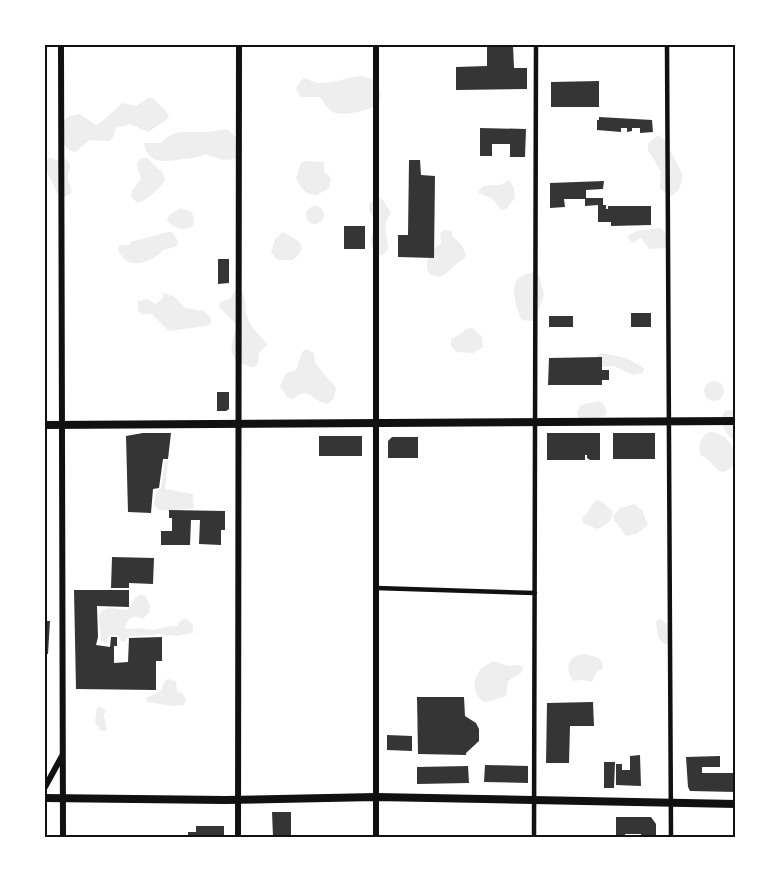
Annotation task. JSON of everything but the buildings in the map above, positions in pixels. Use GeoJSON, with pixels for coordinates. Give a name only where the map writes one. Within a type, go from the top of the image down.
{"type":"FeatureCollection","features":[{"type":"Feature","properties":{"kind":"main road"},"geometry":{"type":"LineString","coordinates":[[45,425],[239,422],[736,421]]}},
{"type":"Feature","properties":{"kind":"main road"},"geometry":{"type":"LineString","coordinates":[[45,798],[238,800],[376,796],[736,804]]}},
{"type":"Feature","properties":{"kind":"street"},"geometry":{"type":"LineString","coordinates":[[61,45],[63,837]]}},
{"type":"Feature","properties":{"kind":"street"},"geometry":{"type":"LineString","coordinates":[[238,45],[238,837]]}},
{"type":"Feature","properties":{"kind":"street"},"geometry":{"type":"LineString","coordinates":[[375,837],[376,45]]}},
{"type":"Feature","properties":{"kind":"street"},"geometry":{"type":"LineString","coordinates":[[534,837],[536,45]]}},
{"type":"Feature","properties":{"kind":"street"},"geometry":{"type":"LineString","coordinates":[[667,45],[671,837]]}},
{"type":"Feature","properties":{"kind":"street"},"geometry":{"type":"LineString","coordinates":[[376,588],[535,593]]}},
{"type":"Feature","properties":{"kind":"street"},"geometry":{"type":"LineString","coordinates":[[45,787],[62,756]]}},
{"type":"Feature","properties":{"kind":"shaded area"},"geometry":{"type":"Polygon","coordinates":[[[362,76],[376,81],[381,95],[378,105],[355,112],[336,113],[329,110],[319,97],[300,97],[296,88],[303,78],[316,83],[324,83],[362,76]]]}},
{"type":"Feature","properties":{"kind":"shaded area"},"geometry":{"type":"Polygon","coordinates":[[[148,98],[153,98],[169,118],[148,132],[130,124],[116,128],[110,141],[90,140],[75,152],[65,145],[62,121],[70,116],[80,114],[96,125],[122,103],[136,106],[148,98]]]}},
{"type":"Feature","properties":{"kind":"shaded area"},"geometry":{"type":"Polygon","coordinates":[[[227,129],[238,139],[238,159],[223,160],[205,154],[198,157],[161,161],[152,158],[144,143],[161,143],[170,135],[180,132],[227,129]]]}},
{"type":"Feature","properties":{"kind":"shaded area"},"geometry":{"type":"Polygon","coordinates":[[[658,135],[665,141],[683,175],[679,189],[672,196],[667,195],[660,188],[661,172],[648,150],[648,144],[658,135]]]}},
{"type":"Feature","properties":{"kind":"shaded area"},"geometry":{"type":"Polygon","coordinates":[[[143,158],[148,158],[161,170],[165,179],[153,194],[137,203],[131,196],[141,179],[137,165],[143,158]]]}},
{"type":"Feature","properties":{"kind":"shaded area"},"geometry":{"type":"Polygon","coordinates":[[[45,159],[66,159],[69,164],[68,179],[72,191],[69,195],[64,197],[56,192],[45,165],[45,159]]]}},
{"type":"Feature","properties":{"kind":"shaded area"},"geometry":{"type":"Polygon","coordinates":[[[305,161],[324,162],[324,171],[331,178],[329,188],[317,195],[309,194],[304,190],[296,178],[301,163],[305,161]]]}},
{"type":"Feature","properties":{"kind":"shaded area"},"geometry":{"type":"Polygon","coordinates":[[[509,180],[514,188],[515,198],[506,209],[501,210],[492,198],[478,193],[485,186],[500,185],[509,180]]]}},
{"type":"Feature","properties":{"kind":"shaded area"},"geometry":{"type":"Polygon","coordinates":[[[377,197],[383,200],[391,213],[386,222],[388,249],[382,256],[371,244],[375,223],[369,204],[377,197]]]}},
{"type":"Feature","properties":{"kind":"shaded area"},"geometry":{"type":"Polygon","coordinates":[[[315,206],[321,209],[324,215],[321,221],[315,224],[309,221],[306,215],[309,209],[315,206]]]}},
{"type":"Feature","properties":{"kind":"shaded area"},"geometry":{"type":"Polygon","coordinates":[[[181,208],[192,212],[193,226],[179,228],[167,220],[169,215],[181,208]]]}},
{"type":"Feature","properties":{"kind":"shaded area"},"geometry":{"type":"Polygon","coordinates":[[[660,228],[668,239],[666,248],[650,249],[641,238],[633,243],[627,236],[637,231],[660,228]]]}},
{"type":"Feature","properties":{"kind":"shaded area"},"geometry":{"type":"Polygon","coordinates":[[[444,230],[452,231],[452,236],[462,245],[466,256],[439,277],[428,272],[427,263],[432,252],[441,243],[440,233],[444,230]]]}},
{"type":"Feature","properties":{"kind":"shaded area"},"geometry":{"type":"Polygon","coordinates":[[[172,232],[178,241],[177,246],[163,250],[146,261],[131,263],[123,258],[118,250],[119,245],[129,245],[132,241],[172,232]]]}},
{"type":"Feature","properties":{"kind":"shaded area"},"geometry":{"type":"Polygon","coordinates":[[[283,232],[300,243],[301,250],[293,260],[278,260],[271,253],[275,239],[283,232]]]}},
{"type":"Feature","properties":{"kind":"shaded area"},"geometry":{"type":"Polygon","coordinates":[[[533,272],[539,275],[544,295],[536,318],[532,321],[522,320],[515,301],[515,286],[519,278],[533,272]]]}},
{"type":"Feature","properties":{"kind":"shaded area"},"geometry":{"type":"Polygon","coordinates":[[[240,289],[249,321],[267,345],[259,353],[258,364],[254,367],[241,363],[232,354],[236,324],[219,307],[220,302],[230,299],[235,291],[240,289]]]}},
{"type":"Feature","properties":{"kind":"shaded area"},"geometry":{"type":"Polygon","coordinates":[[[163,293],[175,297],[185,308],[204,311],[211,318],[211,323],[207,326],[169,331],[152,314],[142,314],[138,310],[138,301],[147,299],[156,304],[163,298],[163,293]]]}},
{"type":"Feature","properties":{"kind":"shaded area"},"geometry":{"type":"Polygon","coordinates":[[[473,328],[482,337],[483,347],[473,353],[456,352],[451,346],[451,339],[466,329],[473,328]]]}},
{"type":"Feature","properties":{"kind":"shaded area"},"geometry":{"type":"Polygon","coordinates":[[[306,349],[314,353],[315,363],[336,388],[334,398],[327,404],[307,393],[293,399],[288,398],[280,386],[286,373],[296,370],[302,352],[306,349]]]}},
{"type":"Feature","properties":{"kind":"shaded area"},"geometry":{"type":"Polygon","coordinates":[[[602,353],[626,358],[644,368],[643,373],[633,375],[614,366],[600,367],[595,360],[597,355],[602,353]]]}},
{"type":"Feature","properties":{"kind":"shaded area"},"geometry":{"type":"Polygon","coordinates":[[[714,381],[721,384],[724,391],[721,398],[714,401],[707,398],[704,391],[707,384],[714,381]]]}},
{"type":"Feature","properties":{"kind":"shaded area"},"geometry":{"type":"Polygon","coordinates":[[[598,401],[603,403],[607,412],[604,416],[589,420],[579,418],[577,413],[581,405],[598,401]]]}},
{"type":"Feature","properties":{"kind":"shaded area"},"geometry":{"type":"Polygon","coordinates":[[[736,410],[736,441],[726,432],[722,419],[725,411],[736,410]]]}},
{"type":"Feature","properties":{"kind":"shaded area"},"geometry":{"type":"Polygon","coordinates":[[[710,432],[726,438],[734,452],[736,463],[724,472],[701,456],[699,449],[701,442],[704,435],[710,432]]]}},
{"type":"Feature","properties":{"kind":"shaded area"},"geometry":{"type":"Polygon","coordinates":[[[165,460],[168,462],[165,489],[193,494],[194,508],[159,510],[154,505],[156,492],[161,488],[165,460]]]}},
{"type":"Feature","properties":{"kind":"shaded area"},"geometry":{"type":"Polygon","coordinates":[[[597,500],[613,511],[608,523],[597,529],[583,523],[582,518],[597,500]]]}},
{"type":"Feature","properties":{"kind":"shaded area"},"geometry":{"type":"Polygon","coordinates":[[[634,504],[642,510],[648,525],[636,534],[626,536],[614,520],[614,515],[620,508],[634,504]]]}},
{"type":"Feature","properties":{"kind":"shaded area"},"geometry":{"type":"Polygon","coordinates":[[[139,595],[147,599],[150,606],[149,611],[142,619],[131,618],[125,627],[127,629],[153,630],[176,626],[183,619],[187,619],[193,625],[193,633],[177,636],[157,634],[129,636],[125,641],[121,641],[117,635],[109,635],[106,644],[101,640],[99,618],[102,610],[109,608],[128,610],[139,595]]]}},
{"type":"Feature","properties":{"kind":"shaded area"},"geometry":{"type":"Polygon","coordinates":[[[660,618],[668,625],[668,643],[666,644],[660,641],[658,635],[656,622],[660,618]]]}},
{"type":"Feature","properties":{"kind":"shaded area"},"geometry":{"type":"Polygon","coordinates":[[[585,654],[599,658],[603,664],[602,669],[596,673],[592,682],[573,681],[568,667],[569,663],[575,657],[585,654]]]}},
{"type":"Feature","properties":{"kind":"shaded area"},"geometry":{"type":"Polygon","coordinates":[[[494,661],[508,666],[523,667],[521,673],[508,681],[506,696],[487,702],[482,701],[475,689],[476,678],[482,668],[494,661]]]}},
{"type":"Feature","properties":{"kind":"shaded area"},"geometry":{"type":"Polygon","coordinates":[[[168,679],[176,681],[177,691],[183,694],[186,700],[184,705],[173,706],[147,702],[146,698],[161,691],[164,682],[168,679]]]}},
{"type":"Feature","properties":{"kind":"shaded area"},"geometry":{"type":"Polygon","coordinates":[[[99,706],[106,710],[104,715],[107,731],[100,730],[95,722],[99,706]]]}}]}
